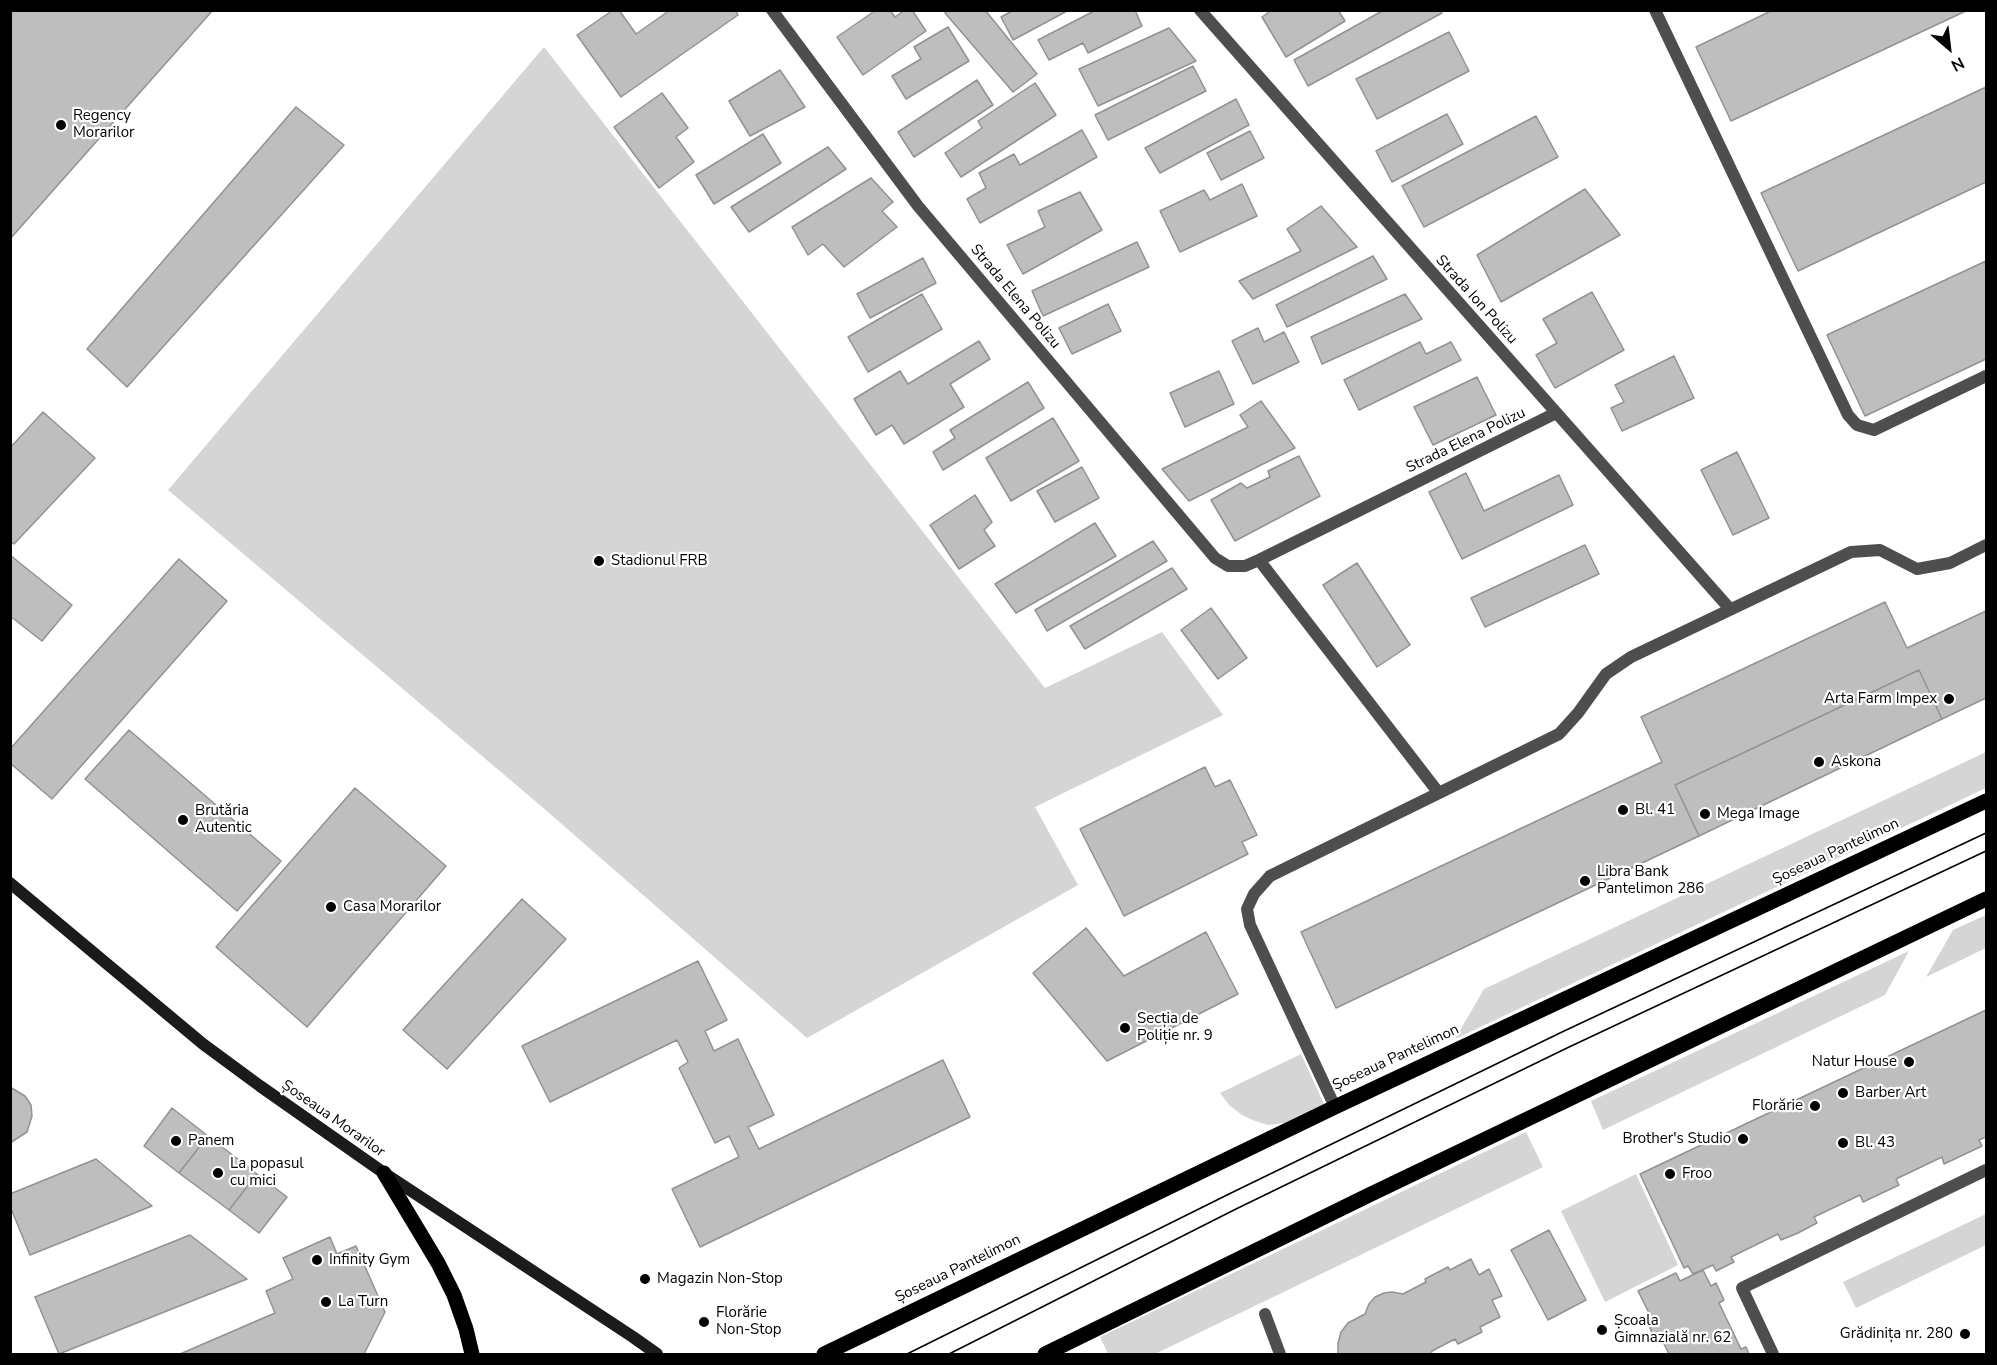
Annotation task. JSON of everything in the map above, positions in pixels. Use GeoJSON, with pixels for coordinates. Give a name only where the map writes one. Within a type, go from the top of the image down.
{"type":"FeatureCollection","features":[{"type":"Feature","properties":{"kind":"main road","name":"Șoseaua Pantelimon"},"geometry":{"type":"LineString","coordinates":[[824,1354],[1335,1107],[1986,801]]}},
{"type":"Feature","properties":{"kind":"main road","name":"Șoseaua Morarilor"},"geometry":{"type":"LineString","coordinates":[[10,883],[203,1044],[260,1086],[384,1173],[657,1354]]}},
{"type":"Feature","properties":{"kind":"main road"},"geometry":{"type":"LineString","coordinates":[[1045,1354],[1367,1196],[1986,899]]}},
{"type":"Feature","properties":{"kind":"main road"},"geometry":{"type":"LineString","coordinates":[[384,1173],[438,1263],[454,1295],[472,1354]]}},
{"type":"Feature","properties":{"kind":"street","name":"Strada Elena Polizu"},"geometry":{"type":"LineString","coordinates":[[772,10],[918,206],[1215,558],[1228,566],[1245,566],[1259,560],[1556,413]]}},
{"type":"Feature","properties":{"kind":"street","name":"Strada Ion Polizu"},"geometry":{"type":"LineString","coordinates":[[1200,10],[1730,609]]}},
{"type":"Feature","properties":{"kind":"street"},"geometry":{"type":"LineString","coordinates":[[1655,10],[1848,416],[1857,425],[1874,430],[1986,376]]}},
{"type":"Feature","properties":{"kind":"street"},"geometry":{"type":"LineString","coordinates":[[1335,1107],[1250,925],[1247,909],[1254,894],[1270,876],[1559,734],[1578,713],[1606,674],[1631,657],[1851,552],[1880,550],[1917,569],[1950,563],[1986,545]]}},
{"type":"Feature","properties":{"kind":"street"},"geometry":{"type":"LineString","coordinates":[[1259,560],[1438,792]]}},
{"type":"Feature","properties":{"kind":"street"},"geometry":{"type":"LineString","coordinates":[[1773,1354],[1742,1288],[1986,1170]]}},
{"type":"Feature","properties":{"kind":"street"},"geometry":{"type":"LineString","coordinates":[[1265,1314],[1280,1354]]}},
{"type":"Feature","properties":{"kind":"shaded area","name":"Stadionul FRB"},"geometry":{"type":"Polygon","coordinates":[[[544,47],[1045,688],[1162,632],[1223,715],[1035,807],[1078,885],[807,1038],[541,806],[168,490],[544,47]]]}},
{"type":"Feature","properties":{"kind":"shaded area"},"geometry":{"type":"Polygon","coordinates":[[[1986,752],[1986,788],[1455,1039],[1484,989],[1986,752]]]}},
{"type":"Feature","properties":{"kind":"shaded area"},"geometry":{"type":"Polygon","coordinates":[[[1986,915],[1986,948],[1926,977],[1953,930],[1986,915]]]}},
{"type":"Feature","properties":{"kind":"shaded area"},"geometry":{"type":"Polygon","coordinates":[[[1909,951],[1885,995],[1603,1130],[1591,1101],[1909,951]]]}},
{"type":"Feature","properties":{"kind":"shaded area"},"geometry":{"type":"Polygon","coordinates":[[[1301,1054],[1324,1104],[1284,1123],[1268,1125],[1242,1115],[1229,1105],[1220,1093],[1301,1054]]]}},
{"type":"Feature","properties":{"kind":"shaded area"},"geometry":{"type":"Polygon","coordinates":[[[1526,1132],[1543,1167],[1155,1354],[1108,1354],[1100,1337],[1526,1132]]]}},
{"type":"Feature","properties":{"kind":"shaded area"},"geometry":{"type":"Polygon","coordinates":[[[1636,1174],[1678,1265],[1605,1302],[1561,1211],[1636,1174]]]}},
{"type":"Feature","properties":{"kind":"shaded area"},"geometry":{"type":"Polygon","coordinates":[[[1986,1214],[1986,1245],[1856,1308],[1843,1282],[1986,1214]]]}},
{"type":"Feature","properties":{"kind":"building","name":"Regency Morarilor"},"geometry":{"type":"Polygon","coordinates":[[[10,10],[213,10],[10,239],[10,10]]]}},
{"type":"Feature","properties":{"kind":"building"},"geometry":{"type":"Polygon","coordinates":[[[613,10],[619,10],[636,34],[670,10],[735,10],[738,15],[621,97],[577,35],[613,10]]]}},
{"type":"Feature","properties":{"kind":"building"},"geometry":{"type":"Polygon","coordinates":[[[876,10],[890,10],[895,17],[905,10],[912,10],[926,31],[863,75],[837,37],[876,10]]]}},
{"type":"Feature","properties":{"kind":"building"},"geometry":{"type":"Polygon","coordinates":[[[947,10],[985,10],[1037,74],[1013,92],[945,13],[947,10]]]}},
{"type":"Feature","properties":{"kind":"building"},"geometry":{"type":"Polygon","coordinates":[[[1014,10],[1069,10],[1013,40],[1001,17],[1014,10]]]}},
{"type":"Feature","properties":{"kind":"building"},"geometry":{"type":"Polygon","coordinates":[[[1096,10],[1135,10],[1142,26],[1088,53],[1083,43],[1049,60],[1038,40],[1096,10]]]}},
{"type":"Feature","properties":{"kind":"building"},"geometry":{"type":"Polygon","coordinates":[[[1272,10],[1338,10],[1345,21],[1286,57],[1262,17],[1272,10]]]}},
{"type":"Feature","properties":{"kind":"building"},"geometry":{"type":"Polygon","coordinates":[[[1384,10],[1440,10],[1442,13],[1308,86],[1294,60],[1384,10]]]}},
{"type":"Feature","properties":{"kind":"building"},"geometry":{"type":"Polygon","coordinates":[[[1773,10],[1968,10],[1731,121],[1696,47],[1773,10]]]}},
{"type":"Feature","properties":{"kind":"building"},"geometry":{"type":"Polygon","coordinates":[[[948,27],[969,61],[906,99],[892,76],[921,59],[914,47],[948,27]]]}},
{"type":"Feature","properties":{"kind":"building"},"geometry":{"type":"Polygon","coordinates":[[[1169,28],[1196,61],[1098,106],[1079,69],[1169,28]]]}},
{"type":"Feature","properties":{"kind":"building"},"geometry":{"type":"Polygon","coordinates":[[[1449,32],[1469,71],[1377,119],[1356,79],[1449,32]]]}},
{"type":"Feature","properties":{"kind":"building"},"geometry":{"type":"Polygon","coordinates":[[[1193,66],[1206,91],[1108,140],[1095,115],[1193,66]]]}},
{"type":"Feature","properties":{"kind":"building"},"geometry":{"type":"Polygon","coordinates":[[[780,70],[805,107],[750,136],[729,101],[780,70]]]}},
{"type":"Feature","properties":{"kind":"building"},"geometry":{"type":"Polygon","coordinates":[[[977,80],[993,105],[914,157],[898,132],[977,80]]]}},
{"type":"Feature","properties":{"kind":"building"},"geometry":{"type":"Polygon","coordinates":[[[1035,83],[1056,115],[961,177],[945,153],[982,128],[978,121],[1035,83]]]}},
{"type":"Feature","properties":{"kind":"building"},"geometry":{"type":"Polygon","coordinates":[[[1986,87],[1986,182],[1798,271],[1761,193],[1986,87]]]}},
{"type":"Feature","properties":{"kind":"building"},"geometry":{"type":"Polygon","coordinates":[[[662,93],[688,128],[676,137],[694,162],[659,188],[614,127],[662,93]]]}},
{"type":"Feature","properties":{"kind":"building"},"geometry":{"type":"Polygon","coordinates":[[[1236,99],[1249,125],[1160,173],[1145,148],[1236,99]]]}},
{"type":"Feature","properties":{"kind":"building"},"geometry":{"type":"Polygon","coordinates":[[[296,107],[344,145],[127,387],[87,349],[296,107]]]}},
{"type":"Feature","properties":{"kind":"building"},"geometry":{"type":"Polygon","coordinates":[[[1447,114],[1463,144],[1392,182],[1376,151],[1447,114]]]}},
{"type":"Feature","properties":{"kind":"building"},"geometry":{"type":"Polygon","coordinates":[[[1536,116],[1558,157],[1424,227],[1402,186],[1536,116]]]}},
{"type":"Feature","properties":{"kind":"building"},"geometry":{"type":"Polygon","coordinates":[[[1082,130],[1097,157],[980,223],[967,199],[986,188],[979,173],[1014,154],[1020,165],[1082,130]]]}},
{"type":"Feature","properties":{"kind":"building"},"geometry":{"type":"Polygon","coordinates":[[[1250,131],[1264,158],[1221,180],[1207,153],[1250,131]]]}},
{"type":"Feature","properties":{"kind":"building"},"geometry":{"type":"Polygon","coordinates":[[[763,134],[781,163],[714,204],[696,175],[763,134]]]}},
{"type":"Feature","properties":{"kind":"building"},"geometry":{"type":"Polygon","coordinates":[[[828,147],[846,169],[749,232],[731,207],[828,147]]]}},
{"type":"Feature","properties":{"kind":"building"},"geometry":{"type":"Polygon","coordinates":[[[871,178],[893,202],[882,211],[897,227],[844,267],[823,244],[808,255],[792,227],[871,178]]]}},
{"type":"Feature","properties":{"kind":"building"},"geometry":{"type":"Polygon","coordinates":[[[1242,184],[1257,216],[1180,252],[1160,211],[1204,190],[1210,200],[1242,184]]]}},
{"type":"Feature","properties":{"kind":"building"},"geometry":{"type":"Polygon","coordinates":[[[1585,189],[1620,235],[1501,302],[1477,255],[1585,189]]]}},
{"type":"Feature","properties":{"kind":"building"},"geometry":{"type":"Polygon","coordinates":[[[1080,192],[1102,230],[1023,274],[1007,245],[1045,227],[1038,211],[1080,192]]]}},
{"type":"Feature","properties":{"kind":"building"},"geometry":{"type":"Polygon","coordinates":[[[1321,206],[1357,247],[1253,299],[1239,281],[1301,251],[1287,229],[1321,206]]]}},
{"type":"Feature","properties":{"kind":"building"},"geometry":{"type":"Polygon","coordinates":[[[1137,242],[1149,267],[1043,316],[1032,291],[1137,242]]]}},
{"type":"Feature","properties":{"kind":"building"},"geometry":{"type":"Polygon","coordinates":[[[1373,256],[1387,279],[1287,327],[1276,305],[1373,256]]]}},
{"type":"Feature","properties":{"kind":"building"},"geometry":{"type":"Polygon","coordinates":[[[923,258],[936,283],[870,318],[857,294],[923,258]]]}},
{"type":"Feature","properties":{"kind":"building"},"geometry":{"type":"Polygon","coordinates":[[[1986,261],[1986,359],[1865,416],[1827,335],[1986,261]]]}},
{"type":"Feature","properties":{"kind":"building"},"geometry":{"type":"Polygon","coordinates":[[[1592,292],[1624,350],[1555,388],[1536,355],[1557,343],[1543,319],[1592,292]]]}},
{"type":"Feature","properties":{"kind":"building"},"geometry":{"type":"Polygon","coordinates":[[[922,294],[942,329],[868,372],[848,337],[922,294]]]}},
{"type":"Feature","properties":{"kind":"building"},"geometry":{"type":"Polygon","coordinates":[[[1405,294],[1422,319],[1322,364],[1311,337],[1405,294]]]}},
{"type":"Feature","properties":{"kind":"building"},"geometry":{"type":"Polygon","coordinates":[[[1108,304],[1121,331],[1072,354],[1059,328],[1108,304]]]}},
{"type":"Feature","properties":{"kind":"building"},"geometry":{"type":"Polygon","coordinates":[[[1258,328],[1264,342],[1284,332],[1299,362],[1253,384],[1232,341],[1258,328]]]}},
{"type":"Feature","properties":{"kind":"building"},"geometry":{"type":"Polygon","coordinates":[[[979,341],[990,359],[950,384],[964,407],[904,444],[892,425],[876,435],[854,399],[900,371],[908,384],[979,341]]]}},
{"type":"Feature","properties":{"kind":"building"},"geometry":{"type":"Polygon","coordinates":[[[1420,342],[1426,354],[1451,342],[1461,360],[1359,410],[1344,380],[1420,342]]]}},
{"type":"Feature","properties":{"kind":"building"},"geometry":{"type":"Polygon","coordinates":[[[1674,356],[1694,398],[1622,431],[1611,408],[1624,402],[1615,385],[1674,356]]]}},
{"type":"Feature","properties":{"kind":"building"},"geometry":{"type":"Polygon","coordinates":[[[1219,371],[1234,404],[1185,427],[1170,393],[1219,371]]]}},
{"type":"Feature","properties":{"kind":"building"},"geometry":{"type":"Polygon","coordinates":[[[1477,377],[1496,415],[1433,445],[1414,407],[1477,377]]]}},
{"type":"Feature","properties":{"kind":"building"},"geometry":{"type":"Polygon","coordinates":[[[1028,382],[1044,408],[943,470],[933,452],[955,438],[950,430],[1028,382]]]}},
{"type":"Feature","properties":{"kind":"building"},"geometry":{"type":"Polygon","coordinates":[[[1261,401],[1295,448],[1189,501],[1162,469],[1248,427],[1240,415],[1261,401]]]}},
{"type":"Feature","properties":{"kind":"building"},"geometry":{"type":"Polygon","coordinates":[[[43,412],[95,458],[14,544],[10,541],[10,448],[43,412]]]}},
{"type":"Feature","properties":{"kind":"building"},"geometry":{"type":"Polygon","coordinates":[[[1053,418],[1079,461],[1011,501],[986,458],[1053,418]]]}},
{"type":"Feature","properties":{"kind":"building"},"geometry":{"type":"Polygon","coordinates":[[[1737,452],[1769,518],[1733,535],[1701,470],[1737,452]]]}},
{"type":"Feature","properties":{"kind":"building"},"geometry":{"type":"Polygon","coordinates":[[[1299,456],[1320,496],[1235,541],[1211,500],[1241,483],[1247,488],[1270,477],[1268,471],[1299,456]]]}},
{"type":"Feature","properties":{"kind":"building"},"geometry":{"type":"Polygon","coordinates":[[[1082,467],[1099,498],[1055,522],[1037,491],[1082,467]]]}},
{"type":"Feature","properties":{"kind":"building"},"geometry":{"type":"Polygon","coordinates":[[[1466,473],[1484,511],[1559,475],[1573,505],[1462,559],[1429,492],[1466,473]]]}},
{"type":"Feature","properties":{"kind":"building"},"geometry":{"type":"Polygon","coordinates":[[[975,495],[992,522],[984,530],[995,546],[959,569],[930,525],[975,495]]]}},
{"type":"Feature","properties":{"kind":"building"},"geometry":{"type":"Polygon","coordinates":[[[1095,523],[1116,556],[1016,613],[995,584],[1095,523]]]}},
{"type":"Feature","properties":{"kind":"building"},"geometry":{"type":"Polygon","coordinates":[[[1153,541],[1167,561],[1047,631],[1035,610],[1153,541]]]}},
{"type":"Feature","properties":{"kind":"building"},"geometry":{"type":"Polygon","coordinates":[[[1585,545],[1599,574],[1485,627],[1471,598],[1585,545]]]}},
{"type":"Feature","properties":{"kind":"building"},"geometry":{"type":"Polygon","coordinates":[[[10,555],[72,605],[42,641],[10,616],[10,555]]]}},
{"type":"Feature","properties":{"kind":"building"},"geometry":{"type":"Polygon","coordinates":[[[179,559],[227,601],[52,799],[10,763],[10,749],[179,559]]]}},
{"type":"Feature","properties":{"kind":"building"},"geometry":{"type":"Polygon","coordinates":[[[1357,563],[1410,645],[1377,667],[1323,585],[1357,563]]]}},
{"type":"Feature","properties":{"kind":"building"},"geometry":{"type":"Polygon","coordinates":[[[1172,568],[1187,589],[1085,649],[1070,626],[1172,568]]]}},
{"type":"Feature","properties":{"kind":"building","name":"Bl. 41"},"geometry":{"type":"Polygon","coordinates":[[[1885,602],[1907,648],[1986,611],[1986,698],[1942,719],[1919,670],[1675,785],[1699,836],[1336,1008],[1301,932],[1662,762],[1641,717],[1885,602]]]}},
{"type":"Feature","properties":{"kind":"building"},"geometry":{"type":"Polygon","coordinates":[[[1211,608],[1247,658],[1218,679],[1181,630],[1211,608]]]}},
{"type":"Feature","properties":{"kind":"building"},"geometry":{"type":"Polygon","coordinates":[[[1919,670],[1942,719],[1699,836],[1675,785],[1919,670]]]}},
{"type":"Feature","properties":{"kind":"building","name":"Brutăria Autentic"},"geometry":{"type":"Polygon","coordinates":[[[129,730],[281,861],[237,911],[85,779],[129,730]]]}},
{"type":"Feature","properties":{"kind":"building"},"geometry":{"type":"Polygon","coordinates":[[[1205,767],[1215,787],[1230,780],[1257,835],[1242,842],[1248,854],[1124,916],[1080,829],[1205,767]]]}},
{"type":"Feature","properties":{"kind":"building","name":"Casa Morarilor"},"geometry":{"type":"Polygon","coordinates":[[[355,788],[446,866],[307,1027],[216,947],[355,788]]]}},
{"type":"Feature","properties":{"kind":"building"},"geometry":{"type":"Polygon","coordinates":[[[522,899],[566,939],[447,1069],[403,1030],[522,899]]]}},
{"type":"Feature","properties":{"kind":"building","name":"Secția de Poliție nr. 9"},"geometry":{"type":"Polygon","coordinates":[[[1086,928],[1124,976],[1206,932],[1238,994],[1107,1061],[1033,973],[1086,928]]]}},
{"type":"Feature","properties":{"kind":"building"},"geometry":{"type":"Polygon","coordinates":[[[698,961],[727,1020],[705,1031],[714,1051],[738,1039],[774,1115],[748,1127],[759,1149],[943,1060],[970,1117],[700,1247],[672,1189],[739,1157],[729,1136],[715,1143],[679,1068],[688,1062],[677,1040],[550,1102],[522,1046],[698,961]]]}},
{"type":"Feature","properties":{"kind":"building","name":"Bl. 43"},"geometry":{"type":"Polygon","coordinates":[[[1986,1010],[1986,1137],[1979,1140],[1982,1146],[1944,1164],[1942,1157],[1896,1179],[1899,1185],[1863,1202],[1860,1195],[1814,1217],[1817,1223],[1798,1233],[1781,1240],[1778,1234],[1731,1257],[1734,1262],[1716,1271],[1713,1265],[1693,1274],[1688,1266],[1684,1268],[1640,1174],[1986,1010]]]}},
{"type":"Feature","properties":{"kind":"building"},"geometry":{"type":"Polygon","coordinates":[[[10,1087],[25,1096],[31,1105],[32,1116],[27,1132],[10,1143],[10,1087]]]}},
{"type":"Feature","properties":{"kind":"building","name":"Panem"},"geometry":{"type":"Polygon","coordinates":[[[172,1108],[208,1136],[179,1173],[144,1146],[172,1108]]]}},
{"type":"Feature","properties":{"kind":"building","name":"La popasul cu mici"},"geometry":{"type":"Polygon","coordinates":[[[208,1136],[257,1174],[229,1210],[179,1173],[208,1136]]]}},
{"type":"Feature","properties":{"kind":"building"},"geometry":{"type":"Polygon","coordinates":[[[96,1159],[152,1206],[30,1255],[10,1206],[10,1194],[96,1159]]]}},
{"type":"Feature","properties":{"kind":"building"},"geometry":{"type":"Polygon","coordinates":[[[257,1174],[287,1197],[259,1233],[229,1210],[257,1174]]]}},
{"type":"Feature","properties":{"kind":"building"},"geometry":{"type":"Polygon","coordinates":[[[1549,1230],[1586,1300],[1548,1320],[1511,1250],[1549,1230]]]}},
{"type":"Feature","properties":{"kind":"building"},"geometry":{"type":"Polygon","coordinates":[[[190,1235],[247,1279],[59,1354],[35,1297],[190,1235]]]}},
{"type":"Feature","properties":{"kind":"building","name":"La Turn"},"geometry":{"type":"Polygon","coordinates":[[[330,1237],[337,1254],[356,1246],[385,1312],[364,1354],[180,1354],[275,1313],[266,1291],[293,1279],[283,1258],[330,1237]]]}},
{"type":"Feature","properties":{"kind":"building"},"geometry":{"type":"Polygon","coordinates":[[[1471,1259],[1479,1275],[1489,1269],[1502,1296],[1492,1300],[1500,1317],[1480,1327],[1482,1332],[1458,1344],[1455,1339],[1432,1351],[1431,1354],[1338,1354],[1341,1332],[1348,1323],[1365,1314],[1375,1297],[1392,1292],[1403,1294],[1448,1267],[1450,1270],[1471,1259]]]}},
{"type":"Feature","properties":{"kind":"building"},"geometry":{"type":"Polygon","coordinates":[[[1703,1270],[1711,1286],[1716,1283],[1724,1300],[1719,1303],[1741,1349],[1746,1347],[1749,1354],[1669,1354],[1658,1332],[1653,1335],[1645,1317],[1650,1315],[1638,1291],[1676,1273],[1680,1281],[1703,1270]]]}},
{"type":"Feature","properties":{"kind":"tram line"},"geometry":{"type":"LineString","coordinates":[[907,1354],[1562,1032],[1986,833]]}},
{"type":"Feature","properties":{"kind":"tram line"},"geometry":{"type":"LineString","coordinates":[[949,1354],[1236,1209],[1567,1048],[1986,851]]}},
{"type":"Feature","properties":{"kind":"place","name":"Regency Morarilor"},"geometry":{"type":"Point","coordinates":[61,125]}},
{"type":"Feature","properties":{"kind":"place","name":"Stadionul FRB"},"geometry":{"type":"Point","coordinates":[599,561]}},
{"type":"Feature","properties":{"kind":"place","name":"Arta Farm Impex"},"geometry":{"type":"Point","coordinates":[1949,699]}},
{"type":"Feature","properties":{"kind":"place","name":"Askona"},"geometry":{"type":"Point","coordinates":[1819,762]}},
{"type":"Feature","properties":{"kind":"place","name":"Bl. 41"},"geometry":{"type":"Point","coordinates":[1623,810]}},
{"type":"Feature","properties":{"kind":"place","name":"Mega Image"},"geometry":{"type":"Point","coordinates":[1705,814]}},
{"type":"Feature","properties":{"kind":"place","name":"Brutăria Autentic"},"geometry":{"type":"Point","coordinates":[183,820]}},
{"type":"Feature","properties":{"kind":"place","name":"Libra Bank Pantelimon 286"},"geometry":{"type":"Point","coordinates":[1585,881]}},
{"type":"Feature","properties":{"kind":"place","name":"Casa Morarilor"},"geometry":{"type":"Point","coordinates":[331,907]}},
{"type":"Feature","properties":{"kind":"place","name":"Secția de Poliție nr. 9"},"geometry":{"type":"Point","coordinates":[1125,1028]}},
{"type":"Feature","properties":{"kind":"place","name":"Natur House"},"geometry":{"type":"Point","coordinates":[1909,1062]}},
{"type":"Feature","properties":{"kind":"place","name":"Barber Art"},"geometry":{"type":"Point","coordinates":[1843,1093]}},
{"type":"Feature","properties":{"kind":"place","name":"Florărie"},"geometry":{"type":"Point","coordinates":[1815,1106]}},
{"type":"Feature","properties":{"kind":"place","name":"Brother's Studio"},"geometry":{"type":"Point","coordinates":[1743,1139]}},
{"type":"Feature","properties":{"kind":"place","name":"Panem"},"geometry":{"type":"Point","coordinates":[176,1141]}},
{"type":"Feature","properties":{"kind":"place","name":"Bl. 43"},"geometry":{"type":"Point","coordinates":[1843,1143]}},
{"type":"Feature","properties":{"kind":"place","name":"La popasul cu mici"},"geometry":{"type":"Point","coordinates":[218,1173]}},
{"type":"Feature","properties":{"kind":"place","name":"Froo"},"geometry":{"type":"Point","coordinates":[1670,1174]}},
{"type":"Feature","properties":{"kind":"place","name":"Infinity Gym"},"geometry":{"type":"Point","coordinates":[317,1260]}},
{"type":"Feature","properties":{"kind":"place","name":"Magazin Non-Stop"},"geometry":{"type":"Point","coordinates":[645,1279]}},
{"type":"Feature","properties":{"kind":"place","name":"La Turn"},"geometry":{"type":"Point","coordinates":[326,1302]}},
{"type":"Feature","properties":{"kind":"place","name":"Florărie Non-Stop"},"geometry":{"type":"Point","coordinates":[704,1322]}},
{"type":"Feature","properties":{"kind":"place","name":"Școala Gimnazială nr. 62"},"geometry":{"type":"Point","coordinates":[1602,1330]}},
{"type":"Feature","properties":{"kind":"place","name":"Grădinița nr. 280"},"geometry":{"type":"Point","coordinates":[1965,1334]}}]}
